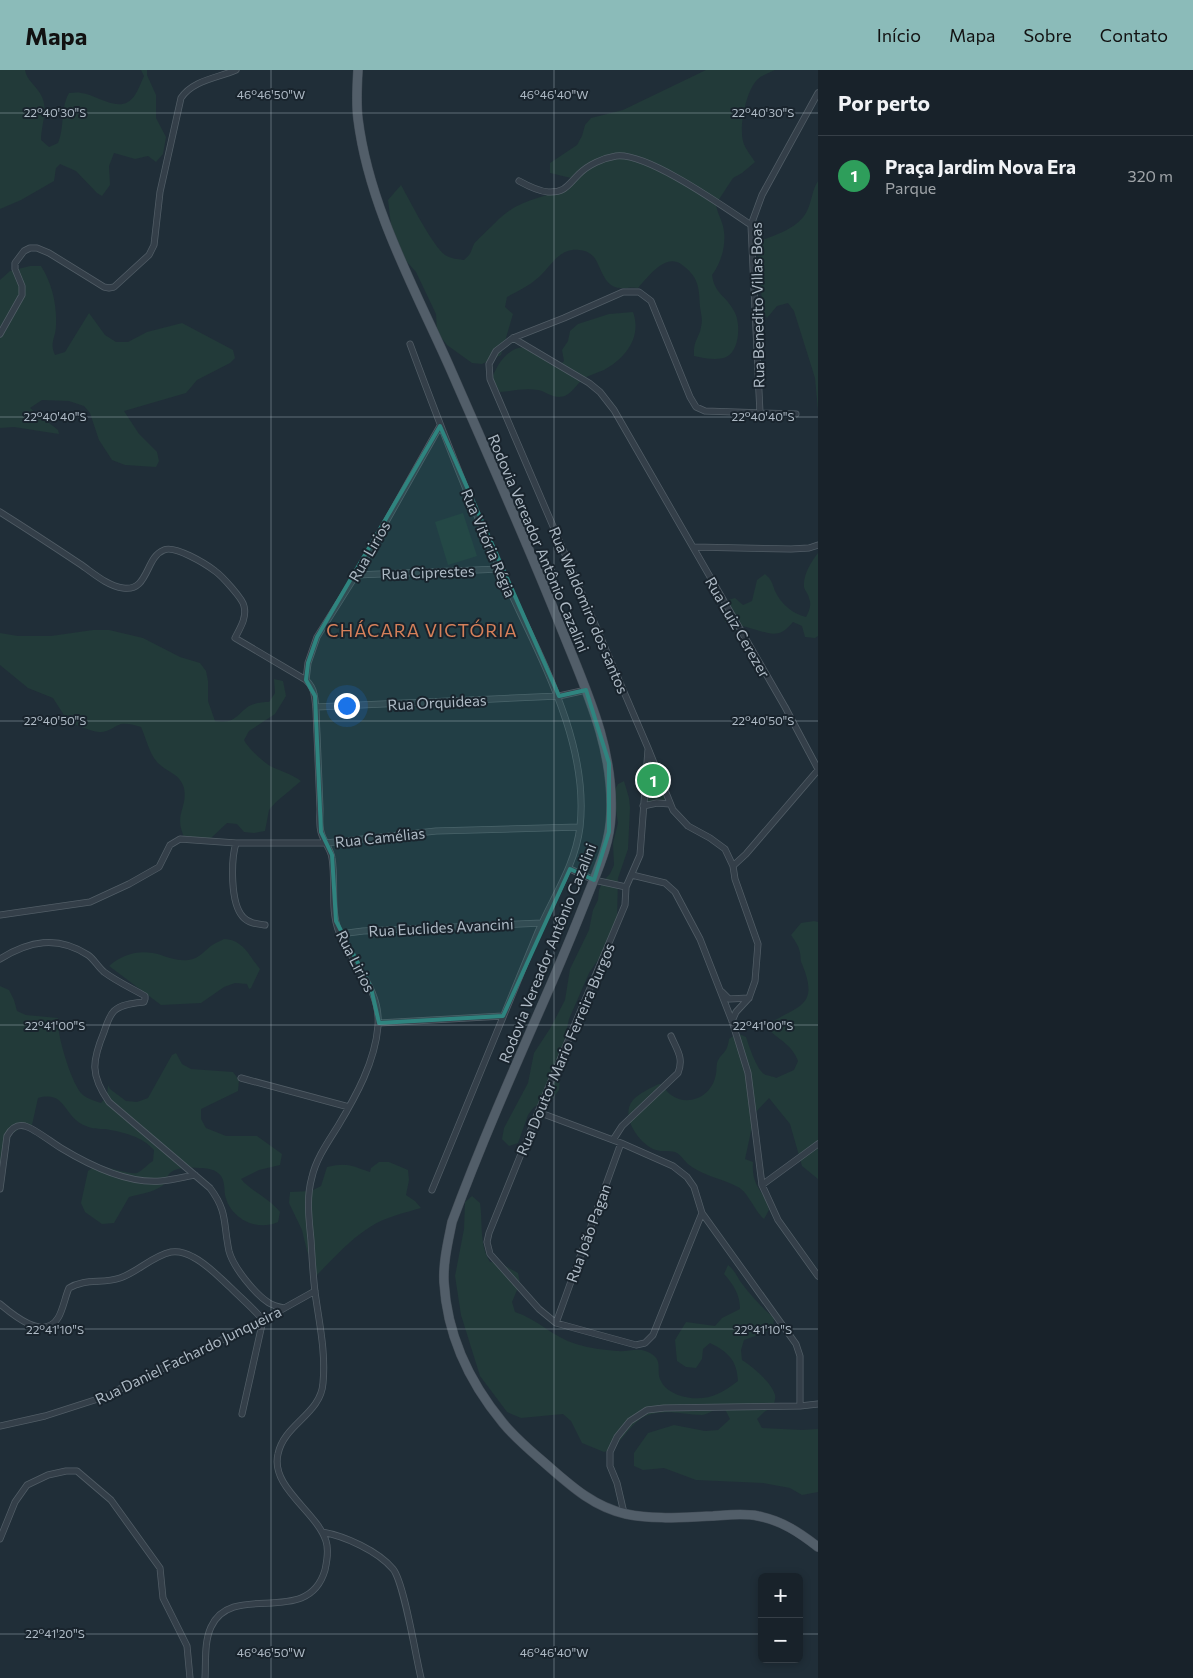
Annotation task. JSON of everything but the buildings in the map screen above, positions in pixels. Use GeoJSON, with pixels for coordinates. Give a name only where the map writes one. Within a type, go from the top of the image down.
{"type":"FeatureCollection","features":[{"type":"Feature","properties":{"kind":"main road","name":"Rodovia Vereador Antônio Cazalini"},"geometry":{"type":"LineString","coordinates":[[358,70],[358,118],[372,188],[540,576],[586,690],[604,740],[609,763],[611,787],[609,832],[605,852],[452,1222],[446,1250],[444,1281],[446,1305],[458,1349],[487,1401],[503,1424],[576,1490],[602,1506],[644,1517],[758,1516],[781,1523],[802,1534],[818,1547]]}},
{"type":"Feature","properties":{"kind":"street"},"geometry":{"type":"LineString","coordinates":[[0,334],[22,295],[22,286],[15,269],[15,263],[24,251],[30,248],[37,248],[49,252],[104,287],[109,288],[114,287],[149,255],[156,237],[160,192],[181,98],[185,92],[204,81],[236,70]]}},
{"type":"Feature","properties":{"kind":"street","name":"Rua Benedito Villas Boas"},"geometry":{"type":"LineString","coordinates":[[760,413],[751,225],[762,196],[818,93]]}},
{"type":"Feature","properties":{"kind":"street"},"geometry":{"type":"LineString","coordinates":[[519,182],[546,192],[561,191],[569,187],[580,174],[594,163],[617,156],[641,159],[695,188],[751,225]]}},
{"type":"Feature","properties":{"kind":"street","name":"Rua Waldomiro dos santos"},"geometry":{"type":"LineString","coordinates":[[749,998],[755,981],[758,944],[735,879],[733,866],[725,848],[688,826],[677,815],[670,804],[648,748],[490,379],[489,364],[496,351],[513,338],[623,292],[639,292],[651,301],[690,397],[696,406],[705,411],[796,414]]}},
{"type":"Feature","properties":{"kind":"street","name":"Rua Luiz Cerezer"},"geometry":{"type":"LineString","coordinates":[[513,338],[589,383],[600,392],[614,410],[785,706],[818,769]]}},
{"type":"Feature","properties":{"kind":"street","name":"Rua Vitória Régia"},"geometry":{"type":"LineString","coordinates":[[410,344],[440,426],[500,569],[558,696],[574,752],[580,782],[580,827],[570,869],[542,923],[432,1190]]}},
{"type":"Feature","properties":{"kind":"street","name":"Rua Lirios"},"geometry":{"type":"LineString","coordinates":[[322,1532],[283,1481],[277,1469],[277,1456],[281,1442],[293,1427],[316,1405],[322,1395],[322,1331],[315,1292],[308,1192],[313,1172],[323,1151],[349,1108],[370,1062],[379,1023],[378,1007],[371,988],[340,934],[336,921],[332,855],[321,832],[316,708],[312,686],[306,680],[308,664],[317,637],[356,575],[440,426]]}},
{"type":"Feature","properties":{"kind":"street"},"geometry":{"type":"LineString","coordinates":[[0,512],[103,579],[123,588],[136,587],[157,555],[165,549],[174,548],[204,564],[219,575],[244,604],[245,616],[235,638],[306,680]]}},
{"type":"Feature","properties":{"kind":"street"},"geometry":{"type":"LineString","coordinates":[[692,547],[791,549],[809,548],[818,545]]}},
{"type":"Feature","properties":{"kind":"street","name":"Rua Ciprestes"},"geometry":{"type":"LineString","coordinates":[[356,575],[500,569]]}},
{"type":"Feature","properties":{"kind":"street","name":"Rua Orquideas"},"geometry":{"type":"LineString","coordinates":[[316,708],[558,696],[586,690]]}},
{"type":"Feature","properties":{"kind":"street","name":"Rua Doutor Mario Ferreira Burgos"},"geometry":{"type":"LineString","coordinates":[[556,1323],[539,1309],[490,1254],[489,1232],[625,904],[626,887],[640,855],[648,748]]}},
{"type":"Feature","properties":{"kind":"street"},"geometry":{"type":"LineString","coordinates":[[733,866],[746,854],[818,769]]}},
{"type":"Feature","properties":{"kind":"street"},"geometry":{"type":"LineString","coordinates":[[644,806],[657,803],[670,804]]}},
{"type":"Feature","properties":{"kind":"street","name":"Rua Camélias"},"geometry":{"type":"LineString","coordinates":[[0,915],[90,902],[129,884],[159,867],[170,845],[180,839],[236,843],[326,843],[436,831],[580,827]]}},
{"type":"Feature","properties":{"kind":"street"},"geometry":{"type":"LineString","coordinates":[[236,843],[232,855],[234,894],[237,909],[243,918],[265,926]]}},
{"type":"Feature","properties":{"kind":"street"},"geometry":{"type":"LineString","coordinates":[[570,869],[594,880],[626,887]]}},
{"type":"Feature","properties":{"kind":"street"},"geometry":{"type":"LineString","coordinates":[[632,875],[665,883],[675,892],[700,939],[732,1021],[748,1072],[762,1185],[778,1220],[818,1276]]}},
{"type":"Feature","properties":{"kind":"street","name":"Rua Euclides Avancini"},"geometry":{"type":"LineString","coordinates":[[340,934],[363,931],[542,923]]}},
{"type":"Feature","properties":{"kind":"street"},"geometry":{"type":"LineString","coordinates":[[0,959],[28,945],[54,941],[75,948],[90,956],[104,972],[145,996],[144,1002],[122,1006],[114,1011],[96,1051],[95,1078],[109,1102],[210,1188],[224,1211],[229,1252],[244,1277],[258,1294],[270,1304],[284,1308]]}},
{"type":"Feature","properties":{"kind":"street"},"geometry":{"type":"LineString","coordinates":[[720,990],[729,999],[749,998]]}},
{"type":"Feature","properties":{"kind":"street"},"geometry":{"type":"LineString","coordinates":[[732,1021],[736,1012],[749,998]]}},
{"type":"Feature","properties":{"kind":"street"},"geometry":{"type":"LineString","coordinates":[[379,1023],[503,1016]]}},
{"type":"Feature","properties":{"kind":"street"},"geometry":{"type":"LineString","coordinates":[[614,1140],[622,1126],[678,1073],[681,1058],[671,1036]]}},
{"type":"Feature","properties":{"kind":"street"},"geometry":{"type":"LineString","coordinates":[[241,1078],[349,1108]]}},
{"type":"Feature","properties":{"kind":"street"},"geometry":{"type":"LineString","coordinates":[[538,1112],[621,1143],[673,1166],[687,1177],[694,1187],[702,1213],[796,1344],[800,1356],[800,1406]]}},
{"type":"Feature","properties":{"kind":"street"},"geometry":{"type":"LineString","coordinates":[[0,1190],[7,1136],[18,1125],[27,1127],[70,1154],[111,1172],[139,1181],[161,1181],[195,1175]]}},
{"type":"Feature","properties":{"kind":"street","name":"Rua João Pagan"},"geometry":{"type":"LineString","coordinates":[[556,1323],[621,1143]]}},
{"type":"Feature","properties":{"kind":"street"},"geometry":{"type":"LineString","coordinates":[[762,1185],[818,1144]]}},
{"type":"Feature","properties":{"kind":"street"},"geometry":{"type":"LineString","coordinates":[[556,1323],[636,1345],[645,1343],[653,1335],[702,1213]]}},
{"type":"Feature","properties":{"kind":"street"},"geometry":{"type":"LineString","coordinates":[[0,1314],[2,1305],[25,1322],[41,1328],[53,1324],[59,1317],[68,1288],[76,1283],[84,1281],[112,1281],[128,1276],[161,1255],[182,1252],[194,1257],[211,1270],[252,1307],[263,1320],[242,1414]]}},
{"type":"Feature","properties":{"kind":"street","name":"Rua Daniel Fachardo Junqueira"},"geometry":{"type":"LineString","coordinates":[[0,1426],[45,1416],[101,1398],[263,1320],[315,1292]]}},
{"type":"Feature","properties":{"kind":"street"},"geometry":{"type":"LineString","coordinates":[[624,1513],[610,1466],[610,1452],[616,1437],[630,1421],[647,1410],[818,1404]]}},
{"type":"Feature","properties":{"kind":"street"},"geometry":{"type":"LineString","coordinates":[[0,1539],[15,1502],[27,1485],[48,1475],[66,1470],[77,1471],[111,1500],[160,1568],[163,1598],[187,1646],[190,1678]]}},
{"type":"Feature","properties":{"kind":"street"},"geometry":{"type":"LineString","coordinates":[[205,1678],[207,1642],[211,1627],[218,1615],[230,1608],[250,1604],[282,1604],[296,1600],[308,1594],[319,1584],[327,1556],[327,1545],[322,1532]]}},
{"type":"Feature","properties":{"kind":"street"},"geometry":{"type":"LineString","coordinates":[[322,1532],[338,1535],[351,1541],[381,1557],[395,1570],[403,1596],[421,1678]]}},
{"type":"Feature","properties":{"kind":"highlighted area"},"geometry":{"type":"Polygon","coordinates":[[[440,426],[559,696],[586,690],[609,763],[609,832],[594,880],[570,869],[503,1016],[379,1023],[371,988],[336,921],[332,855],[321,832],[315,696],[306,680],[308,663],[317,637],[440,426]]]}},
{"type":"Feature","properties":{"kind":"green space"},"geometry":{"type":"Polygon","coordinates":[[[0,70],[25,70],[40,93],[44,102],[41,140],[49,147],[58,143],[64,105],[69,93],[81,93],[110,103],[123,104],[129,101],[138,90],[144,76],[141,70],[147,70],[147,75],[156,95],[156,118],[166,137],[163,154],[156,162],[148,156],[135,159],[114,153],[109,166],[110,185],[102,196],[76,171],[60,164],[56,168],[54,181],[21,200],[0,209],[0,70]]]}},
{"type":"Feature","properties":{"kind":"green space"},"geometry":{"type":"Polygon","coordinates":[[[706,70],[775,70],[758,79],[750,91],[744,108],[743,141],[755,162],[733,178],[716,204],[724,230],[724,243],[719,264],[712,275],[713,282],[731,306],[738,322],[737,343],[731,354],[718,359],[694,356],[694,346],[702,322],[699,294],[695,278],[681,264],[675,261],[663,264],[651,273],[638,288],[618,288],[607,281],[593,256],[583,250],[572,250],[561,254],[535,280],[507,297],[505,307],[513,314],[501,355],[482,364],[472,363],[447,345],[437,332],[436,314],[416,272],[399,253],[391,225],[388,200],[401,185],[440,250],[445,255],[454,259],[464,260],[470,254],[477,240],[504,214],[531,200],[570,188],[571,178],[550,173],[550,163],[577,145],[585,125],[591,118],[623,110],[706,70]]]}},
{"type":"Feature","properties":{"kind":"green space"},"geometry":{"type":"Polygon","coordinates":[[[818,181],[818,411],[815,378],[794,311],[788,303],[777,306],[767,318],[763,313],[757,242],[785,231],[803,217],[818,181]]]}},
{"type":"Feature","properties":{"kind":"green space"},"geometry":{"type":"Polygon","coordinates":[[[30,266],[41,266],[53,294],[56,317],[53,343],[55,355],[65,352],[89,313],[105,335],[116,342],[128,342],[147,332],[182,323],[233,350],[235,358],[230,363],[197,380],[186,393],[124,411],[139,434],[157,452],[159,461],[156,467],[125,465],[112,460],[99,440],[90,413],[84,406],[69,401],[42,400],[30,408],[58,430],[59,434],[14,427],[0,428],[0,280],[10,271],[30,266]]]}},
{"type":"Feature","properties":{"kind":"green space"},"geometry":{"type":"Polygon","coordinates":[[[633,312],[635,321],[634,338],[625,353],[604,370],[583,379],[572,391],[563,397],[556,397],[533,389],[500,392],[492,379],[494,372],[503,359],[514,350],[521,348],[535,351],[557,368],[564,361],[562,350],[568,341],[570,331],[578,324],[609,314],[633,312]]]}},
{"type":"Feature","properties":{"kind":"green space"},"geometry":{"type":"Polygon","coordinates":[[[463,513],[477,556],[448,565],[435,522],[463,513]]]}},
{"type":"Feature","properties":{"kind":"green space"},"geometry":{"type":"Polygon","coordinates":[[[818,553],[818,636],[815,638],[805,637],[802,626],[793,622],[783,631],[774,634],[725,622],[724,601],[735,598],[743,605],[752,601],[757,580],[765,574],[784,604],[797,614],[806,617],[810,603],[809,596],[804,587],[805,578],[810,565],[818,553]]]}},
{"type":"Feature","properties":{"kind":"green space"},"geometry":{"type":"Polygon","coordinates":[[[93,630],[109,630],[143,638],[180,657],[200,663],[206,671],[208,701],[215,721],[231,720],[249,706],[269,702],[275,693],[274,679],[283,681],[286,696],[275,714],[249,731],[244,740],[269,765],[301,781],[269,810],[265,831],[244,832],[237,824],[227,823],[211,838],[186,841],[180,824],[185,795],[184,788],[176,776],[154,758],[141,727],[121,724],[99,732],[69,723],[53,698],[28,688],[0,665],[0,633],[18,636],[51,636],[93,630]]]}},
{"type":"Feature","properties":{"kind":"green space"},"geometry":{"type":"Polygon","coordinates":[[[650,757],[668,802],[646,804],[650,757]]]}},
{"type":"Feature","properties":{"kind":"green space"},"geometry":{"type":"Polygon","coordinates":[[[624,781],[630,808],[628,849],[618,878],[617,920],[606,948],[589,973],[569,1019],[558,1069],[559,1090],[553,1098],[534,1107],[528,1115],[518,1143],[509,1146],[502,1139],[504,1128],[528,1083],[534,1053],[551,1027],[565,1000],[570,969],[589,930],[599,890],[614,865],[613,843],[618,823],[613,793],[618,784],[624,781]]]}},
{"type":"Feature","properties":{"kind":"green space"},"geometry":{"type":"Polygon","coordinates":[[[818,922],[818,1179],[802,1166],[790,1124],[769,1098],[755,1113],[745,1159],[753,1162],[756,1184],[767,1203],[769,1210],[764,1219],[742,1189],[697,1170],[675,1152],[656,1150],[650,1147],[633,1129],[628,1114],[629,1107],[638,1095],[659,1084],[671,1095],[684,1100],[691,1100],[703,1095],[712,1085],[716,1076],[717,1063],[727,1048],[729,1039],[737,1033],[746,1037],[756,1062],[764,1074],[776,1078],[794,1070],[798,1061],[796,1056],[787,1045],[771,1032],[773,1021],[800,1006],[808,995],[807,977],[797,944],[791,935],[801,923],[818,922]]]}},
{"type":"Feature","properties":{"kind":"green space"},"geometry":{"type":"Polygon","coordinates":[[[224,939],[237,942],[260,969],[251,988],[249,989],[247,984],[235,983],[224,987],[201,1003],[161,1005],[109,966],[127,955],[140,952],[154,953],[177,960],[192,959],[224,939]]]}},
{"type":"Feature","properties":{"kind":"green space"},"geometry":{"type":"Polygon","coordinates":[[[0,986],[9,990],[17,1011],[26,1015],[58,1018],[62,1047],[74,1081],[83,1095],[94,1101],[101,1103],[107,1096],[108,1085],[110,1089],[126,1101],[137,1102],[148,1098],[172,1055],[176,1053],[182,1064],[191,1069],[233,1072],[239,1080],[238,1091],[201,1109],[201,1119],[206,1128],[226,1136],[257,1136],[282,1154],[280,1165],[259,1170],[241,1179],[280,1212],[278,1222],[270,1225],[261,1225],[245,1221],[232,1210],[228,1203],[223,1180],[220,1175],[209,1169],[188,1168],[170,1173],[163,1185],[150,1192],[129,1197],[114,1223],[102,1224],[85,1212],[81,1203],[88,1171],[96,1165],[129,1173],[137,1173],[153,1161],[154,1150],[144,1141],[131,1135],[86,1126],[73,1117],[60,1101],[54,1098],[38,1098],[32,1125],[24,1125],[11,1135],[0,1177],[0,986]]]}},
{"type":"Feature","properties":{"kind":"green space"},"geometry":{"type":"Polygon","coordinates":[[[379,1162],[389,1162],[408,1170],[409,1180],[406,1195],[421,1208],[388,1218],[362,1232],[315,1277],[302,1230],[289,1203],[290,1192],[311,1191],[321,1186],[327,1167],[354,1166],[370,1172],[371,1168],[379,1162]]]}},
{"type":"Feature","properties":{"kind":"green space"},"geometry":{"type":"Polygon","coordinates":[[[472,1196],[480,1203],[484,1248],[490,1262],[500,1263],[518,1273],[520,1283],[512,1302],[515,1312],[576,1344],[607,1350],[640,1350],[648,1352],[658,1362],[659,1377],[662,1383],[668,1390],[678,1395],[695,1398],[710,1397],[724,1391],[738,1381],[736,1367],[727,1353],[710,1343],[703,1349],[702,1359],[696,1368],[686,1367],[677,1361],[675,1340],[686,1322],[715,1326],[722,1318],[740,1309],[736,1290],[724,1274],[728,1265],[751,1295],[774,1318],[773,1328],[744,1340],[741,1350],[742,1360],[766,1380],[775,1395],[773,1407],[757,1419],[762,1428],[818,1429],[818,1492],[802,1495],[790,1488],[763,1483],[696,1480],[664,1468],[643,1470],[634,1466],[634,1453],[648,1433],[674,1425],[705,1431],[718,1430],[730,1419],[723,1405],[702,1415],[669,1412],[648,1415],[641,1418],[616,1445],[604,1452],[582,1443],[571,1421],[563,1414],[521,1418],[507,1412],[480,1376],[461,1315],[455,1276],[464,1229],[465,1202],[472,1196]]]}},
{"type":"Feature","properties":{"kind":"place","name":"Praça Jardim Nova Era"},"geometry":{"type":"Point","coordinates":[653,780]}},
{"type":"Feature","properties":{"kind":"district","name":"CHÁCARA VICTÓRIA"},"geometry":{"type":"Point","coordinates":[422,630]}}]}
